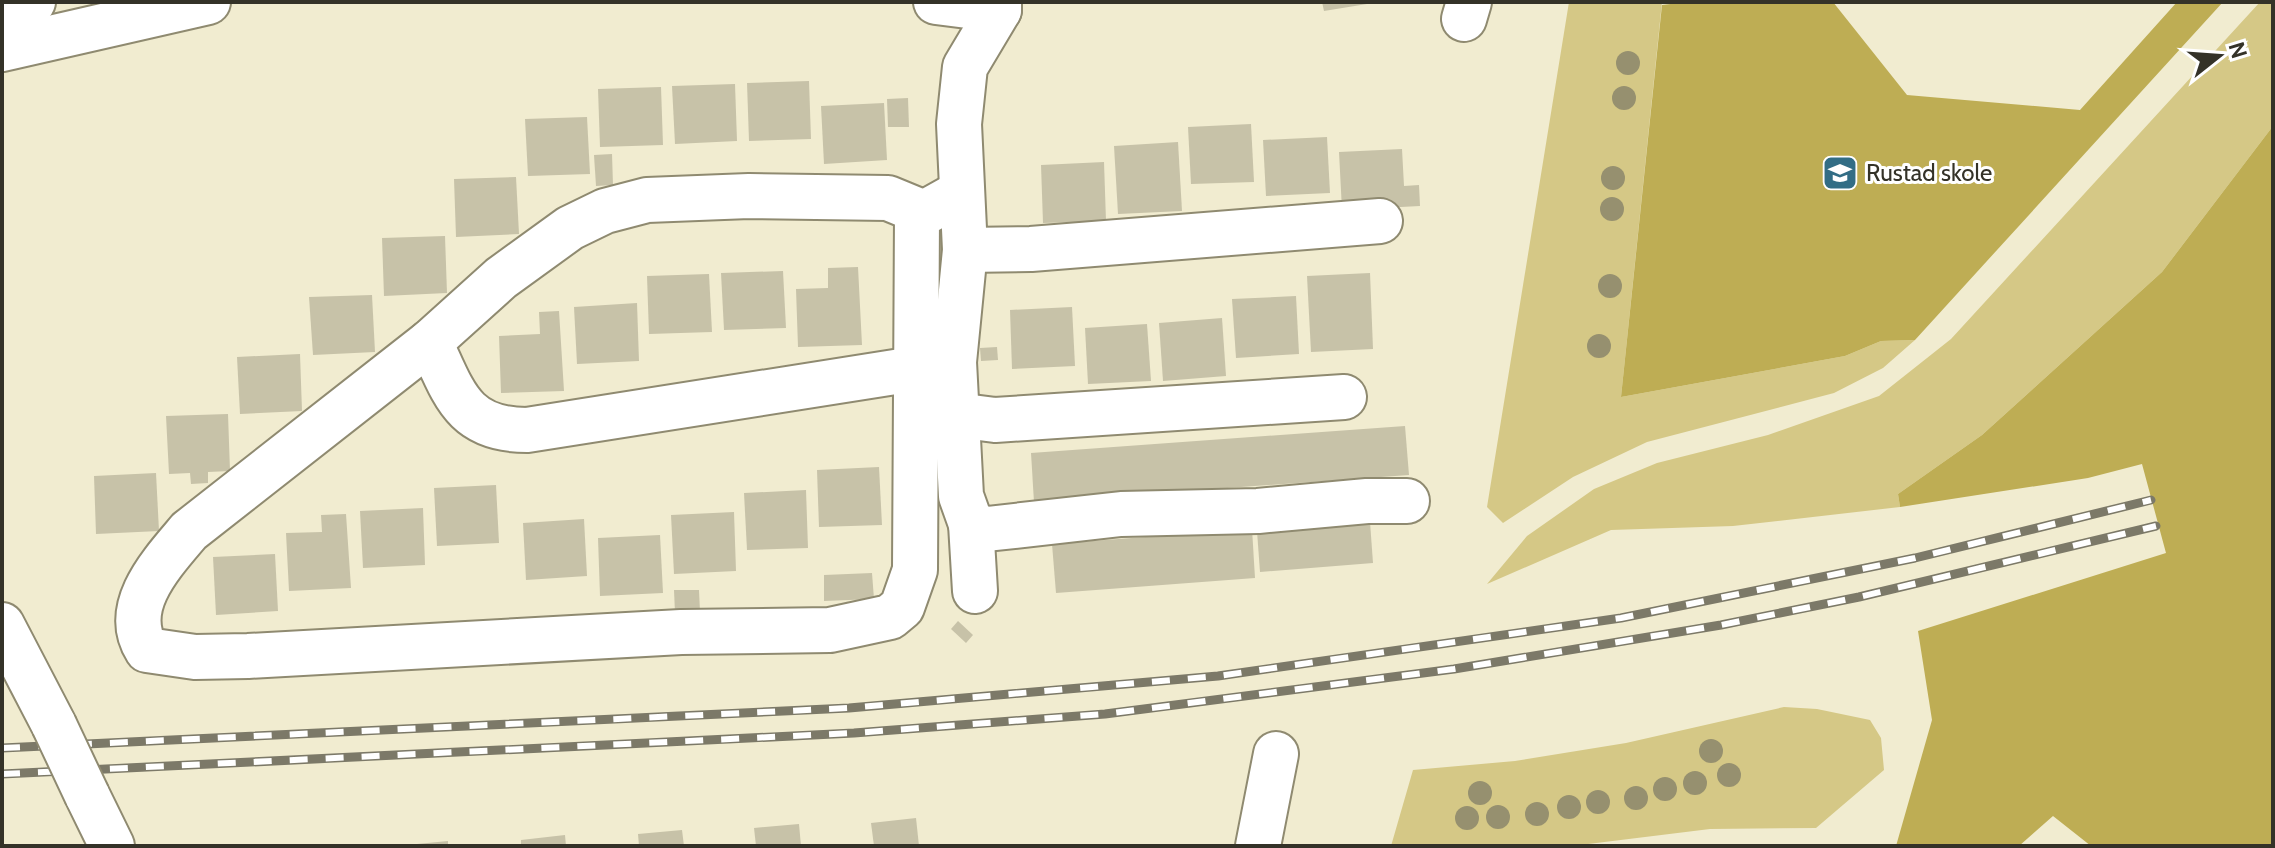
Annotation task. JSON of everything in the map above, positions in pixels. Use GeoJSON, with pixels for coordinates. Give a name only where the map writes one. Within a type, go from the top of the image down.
{"type":"FeatureCollection","features":[{"type":"Feature","properties":{"kind":"street"},"geometry":{"type":"LineString","coordinates":[[2,46],[21,10],[33,2]]}},
{"type":"Feature","properties":{"kind":"street"},"geometry":{"type":"LineString","coordinates":[[2,46],[208,2]]}},
{"type":"Feature","properties":{"kind":"street"},"geometry":{"type":"LineString","coordinates":[[936,2],[999,6],[965,67],[959,124],[941,202],[965,250],[954,362],[961,496],[971,524],[975,591]]}},
{"type":"Feature","properties":{"kind":"street"},"geometry":{"type":"LineString","coordinates":[[749,196],[941,202],[917,217],[915,570],[902,607],[890,617],[830,630],[666,632],[248,656],[195,657],[147,650],[138,635],[137,616],[145,592],[161,563],[189,531],[430,342],[501,278],[570,228],[605,211],[647,200],[749,196]]}},
{"type":"Feature","properties":{"kind":"street"},"geometry":{"type":"LineString","coordinates":[[965,250],[1031,249],[1380,221]]}},
{"type":"Feature","properties":{"kind":"street"},"geometry":{"type":"LineString","coordinates":[[430,342],[458,401],[477,420],[500,430],[527,430],[914,369]]}},
{"type":"Feature","properties":{"kind":"street"},"geometry":{"type":"LineString","coordinates":[[956,415],[995,420],[1344,397]]}},
{"type":"Feature","properties":{"kind":"street"},"geometry":{"type":"LineString","coordinates":[[971,524],[987,529],[1121,514],[1258,511],[1367,501],[1407,501]]}},
{"type":"Feature","properties":{"kind":"street"},"geometry":{"type":"LineString","coordinates":[[2,625],[112,846]]}},
{"type":"Feature","properties":{"kind":"street"},"geometry":{"type":"LineString","coordinates":[[1258,846],[1276,754]]}},
{"type":"Feature","properties":{"kind":"shaded area"},"geometry":{"type":"Polygon","coordinates":[[[1569,2],[1662,2],[1621,397],[1845,356],[1881,341],[1915,340],[1883,368],[1834,393],[1647,442],[1573,477],[1503,523],[1487,507],[1569,2]]]}},
{"type":"Feature","properties":{"kind":"shaded area","name":"Rustad skole"},"geometry":{"type":"Polygon","coordinates":[[[1687,2],[1833,2],[1907,95],[2080,110],[2177,2],[2223,2],[1915,340],[1881,341],[1845,356],[1621,397],[1662,5],[1687,2]]]}},
{"type":"Feature","properties":{"kind":"shaded area"},"geometry":{"type":"Polygon","coordinates":[[[2260,2],[2273,2],[2273,126],[2162,272],[1982,435],[1898,494],[1900,507],[1733,526],[1611,530],[1487,584],[1527,536],[1594,489],[1657,463],[1768,435],[1879,396],[1951,339],[2260,2]]]}},
{"type":"Feature","properties":{"kind":"shaded area"},"geometry":{"type":"Polygon","coordinates":[[[2273,126],[2273,846],[2091,846],[2053,816],[2019,846],[1896,846],[1932,720],[1918,631],[2166,553],[2142,464],[2088,478],[1900,507],[1898,494],[1982,435],[2162,272],[2273,126]]]}},
{"type":"Feature","properties":{"kind":"shaded area"},"geometry":{"type":"Polygon","coordinates":[[[1784,707],[1817,709],[1870,720],[1881,738],[1884,770],[1816,828],[1710,829],[1572,846],[1391,846],[1413,770],[1515,761],[1626,743],[1784,707]]]}},
{"type":"Feature","properties":{"kind":"building"},"geometry":{"type":"Polygon","coordinates":[[[1322,2],[1367,2],[1367,4],[1324,11],[1322,2]]]}},
{"type":"Feature","properties":{"kind":"building"},"geometry":{"type":"Polygon","coordinates":[[[809,81],[811,139],[749,141],[747,83],[809,81]]]}},
{"type":"Feature","properties":{"kind":"building"},"geometry":{"type":"Polygon","coordinates":[[[735,84],[737,141],[675,144],[672,86],[735,84]]]}},
{"type":"Feature","properties":{"kind":"building"},"geometry":{"type":"Polygon","coordinates":[[[661,87],[663,145],[600,147],[598,89],[661,87]]]}},
{"type":"Feature","properties":{"kind":"building"},"geometry":{"type":"Polygon","coordinates":[[[908,98],[909,127],[888,127],[887,99],[908,98]]]}},
{"type":"Feature","properties":{"kind":"building"},"geometry":{"type":"Polygon","coordinates":[[[884,103],[887,160],[824,164],[821,106],[884,103]]]}},
{"type":"Feature","properties":{"kind":"building"},"geometry":{"type":"Polygon","coordinates":[[[587,117],[590,174],[528,176],[525,119],[587,117]]]}},
{"type":"Feature","properties":{"kind":"building"},"geometry":{"type":"Polygon","coordinates":[[[1251,124],[1254,182],[1191,184],[1188,127],[1251,124]]]}},
{"type":"Feature","properties":{"kind":"building"},"geometry":{"type":"Polygon","coordinates":[[[1327,137],[1330,193],[1266,196],[1263,140],[1327,137]]]}},
{"type":"Feature","properties":{"kind":"building"},"geometry":{"type":"Polygon","coordinates":[[[1178,142],[1182,211],[1118,214],[1114,146],[1178,142]]]}},
{"type":"Feature","properties":{"kind":"building"},"geometry":{"type":"Polygon","coordinates":[[[1402,149],[1404,186],[1419,185],[1420,206],[1342,210],[1339,152],[1402,149]]]}},
{"type":"Feature","properties":{"kind":"building"},"geometry":{"type":"Polygon","coordinates":[[[612,154],[613,185],[596,186],[594,155],[612,154]]]}},
{"type":"Feature","properties":{"kind":"building"},"geometry":{"type":"Polygon","coordinates":[[[1104,162],[1106,221],[1043,223],[1041,165],[1104,162]]]}},
{"type":"Feature","properties":{"kind":"building"},"geometry":{"type":"Polygon","coordinates":[[[516,177],[519,234],[456,237],[454,179],[516,177]]]}},
{"type":"Feature","properties":{"kind":"building"},"geometry":{"type":"Polygon","coordinates":[[[445,236],[447,293],[384,296],[382,238],[445,236]]]}},
{"type":"Feature","properties":{"kind":"building"},"geometry":{"type":"Polygon","coordinates":[[[858,267],[862,345],[798,347],[796,289],[828,288],[828,268],[858,267]]]}},
{"type":"Feature","properties":{"kind":"building"},"geometry":{"type":"Polygon","coordinates":[[[783,271],[786,328],[724,330],[721,273],[783,271]]]}},
{"type":"Feature","properties":{"kind":"building"},"geometry":{"type":"Polygon","coordinates":[[[1370,273],[1373,349],[1311,352],[1307,276],[1370,273]]]}},
{"type":"Feature","properties":{"kind":"building"},"geometry":{"type":"Polygon","coordinates":[[[709,274],[712,332],[649,334],[647,276],[709,274]]]}},
{"type":"Feature","properties":{"kind":"building"},"geometry":{"type":"Polygon","coordinates":[[[372,295],[375,352],[313,355],[309,297],[372,295]]]}},
{"type":"Feature","properties":{"kind":"building"},"geometry":{"type":"Polygon","coordinates":[[[1296,296],[1299,354],[1236,358],[1232,299],[1296,296]]]}},
{"type":"Feature","properties":{"kind":"building"},"geometry":{"type":"Polygon","coordinates":[[[637,303],[639,361],[577,364],[574,307],[637,303]]]}},
{"type":"Feature","properties":{"kind":"building"},"geometry":{"type":"Polygon","coordinates":[[[1072,307],[1075,366],[1012,369],[1010,310],[1072,307]]]}},
{"type":"Feature","properties":{"kind":"building"},"geometry":{"type":"Polygon","coordinates":[[[559,311],[564,391],[501,393],[499,336],[540,334],[539,312],[559,311]]]}},
{"type":"Feature","properties":{"kind":"building"},"geometry":{"type":"Polygon","coordinates":[[[1222,318],[1226,376],[1163,381],[1159,323],[1222,318]]]}},
{"type":"Feature","properties":{"kind":"building"},"geometry":{"type":"Polygon","coordinates":[[[1147,324],[1151,381],[1088,384],[1085,328],[1147,324]]]}},
{"type":"Feature","properties":{"kind":"building"},"geometry":{"type":"Polygon","coordinates":[[[997,347],[998,360],[981,361],[980,348],[997,347]]]}},
{"type":"Feature","properties":{"kind":"building"},"geometry":{"type":"Polygon","coordinates":[[[300,354],[302,411],[240,414],[237,357],[300,354]]]}},
{"type":"Feature","properties":{"kind":"building"},"geometry":{"type":"Polygon","coordinates":[[[228,414],[230,471],[208,472],[208,483],[191,484],[190,473],[169,474],[166,416],[228,414]]]}},
{"type":"Feature","properties":{"kind":"building"},"geometry":{"type":"Polygon","coordinates":[[[1405,426],[1409,475],[1034,502],[1031,453],[1405,426]]]}},
{"type":"Feature","properties":{"kind":"building"},"geometry":{"type":"Polygon","coordinates":[[[879,467],[882,525],[819,527],[817,470],[879,467]]]}},
{"type":"Feature","properties":{"kind":"building"},"geometry":{"type":"Polygon","coordinates":[[[156,473],[159,531],[96,534],[94,476],[156,473]]]}},
{"type":"Feature","properties":{"kind":"building"},"geometry":{"type":"Polygon","coordinates":[[[496,485],[499,543],[437,546],[434,488],[496,485]]]}},
{"type":"Feature","properties":{"kind":"building"},"geometry":{"type":"Polygon","coordinates":[[[806,490],[808,548],[747,550],[744,493],[806,490]]]}},
{"type":"Feature","properties":{"kind":"building"},"geometry":{"type":"Polygon","coordinates":[[[423,508],[425,565],[363,568],[360,511],[423,508]]]}},
{"type":"Feature","properties":{"kind":"building"},"geometry":{"type":"Polygon","coordinates":[[[734,512],[736,571],[674,574],[671,515],[734,512]]]}},
{"type":"Feature","properties":{"kind":"building"},"geometry":{"type":"Polygon","coordinates":[[[346,514],[351,588],[289,591],[286,533],[322,532],[321,515],[346,514]]]}},
{"type":"Feature","properties":{"kind":"building"},"geometry":{"type":"Polygon","coordinates":[[[584,519],[587,576],[526,580],[523,523],[584,519]]]}},
{"type":"Feature","properties":{"kind":"building"},"geometry":{"type":"Polygon","coordinates":[[[1370,522],[1373,563],[1260,572],[1257,531],[1370,522]]]}},
{"type":"Feature","properties":{"kind":"building"},"geometry":{"type":"Polygon","coordinates":[[[1252,529],[1255,578],[1056,593],[1052,544],[1252,529]]]}},
{"type":"Feature","properties":{"kind":"building"},"geometry":{"type":"Polygon","coordinates":[[[660,535],[663,593],[600,596],[598,538],[660,535]]]}},
{"type":"Feature","properties":{"kind":"building"},"geometry":{"type":"Polygon","coordinates":[[[275,554],[278,611],[216,615],[213,557],[275,554]]]}},
{"type":"Feature","properties":{"kind":"building"},"geometry":{"type":"Polygon","coordinates":[[[872,573],[874,599],[824,601],[824,575],[872,573]]]}},
{"type":"Feature","properties":{"kind":"building"},"geometry":{"type":"Polygon","coordinates":[[[674,590],[699,590],[700,612],[675,613],[674,590]]]}},
{"type":"Feature","properties":{"kind":"building"},"geometry":{"type":"Polygon","coordinates":[[[958,621],[973,635],[966,643],[951,629],[958,621]]]}},
{"type":"Feature","properties":{"kind":"building"},"geometry":{"type":"Polygon","coordinates":[[[916,818],[919,846],[874,846],[871,823],[916,818]]]}},
{"type":"Feature","properties":{"kind":"building"},"geometry":{"type":"Polygon","coordinates":[[[799,824],[801,846],[756,846],[754,828],[799,824]]]}},
{"type":"Feature","properties":{"kind":"building"},"geometry":{"type":"Polygon","coordinates":[[[682,830],[684,846],[639,846],[638,834],[682,830]]]}},
{"type":"Feature","properties":{"kind":"building"},"geometry":{"type":"Polygon","coordinates":[[[565,835],[566,846],[521,846],[521,840],[565,835]]]}},
{"type":"Feature","properties":{"kind":"building"},"geometry":{"type":"Polygon","coordinates":[[[448,841],[448,846],[417,846],[417,844],[448,841]]]}},
{"type":"Feature","properties":{"kind":"railway"},"geometry":{"type":"LineString","coordinates":[[2,748],[849,708],[1218,676],[1621,618],[1915,558],[2151,500]]}},
{"type":"Feature","properties":{"kind":"railway"},"geometry":{"type":"LineString","coordinates":[[2,774],[854,733],[1105,714],[1454,669],[1721,625],[1859,597],[2156,526]]}},
{"type":"Feature","properties":{"kind":"place","name":"Rustad skole"},"geometry":{"type":"Point","coordinates":[1840,173]}}]}
